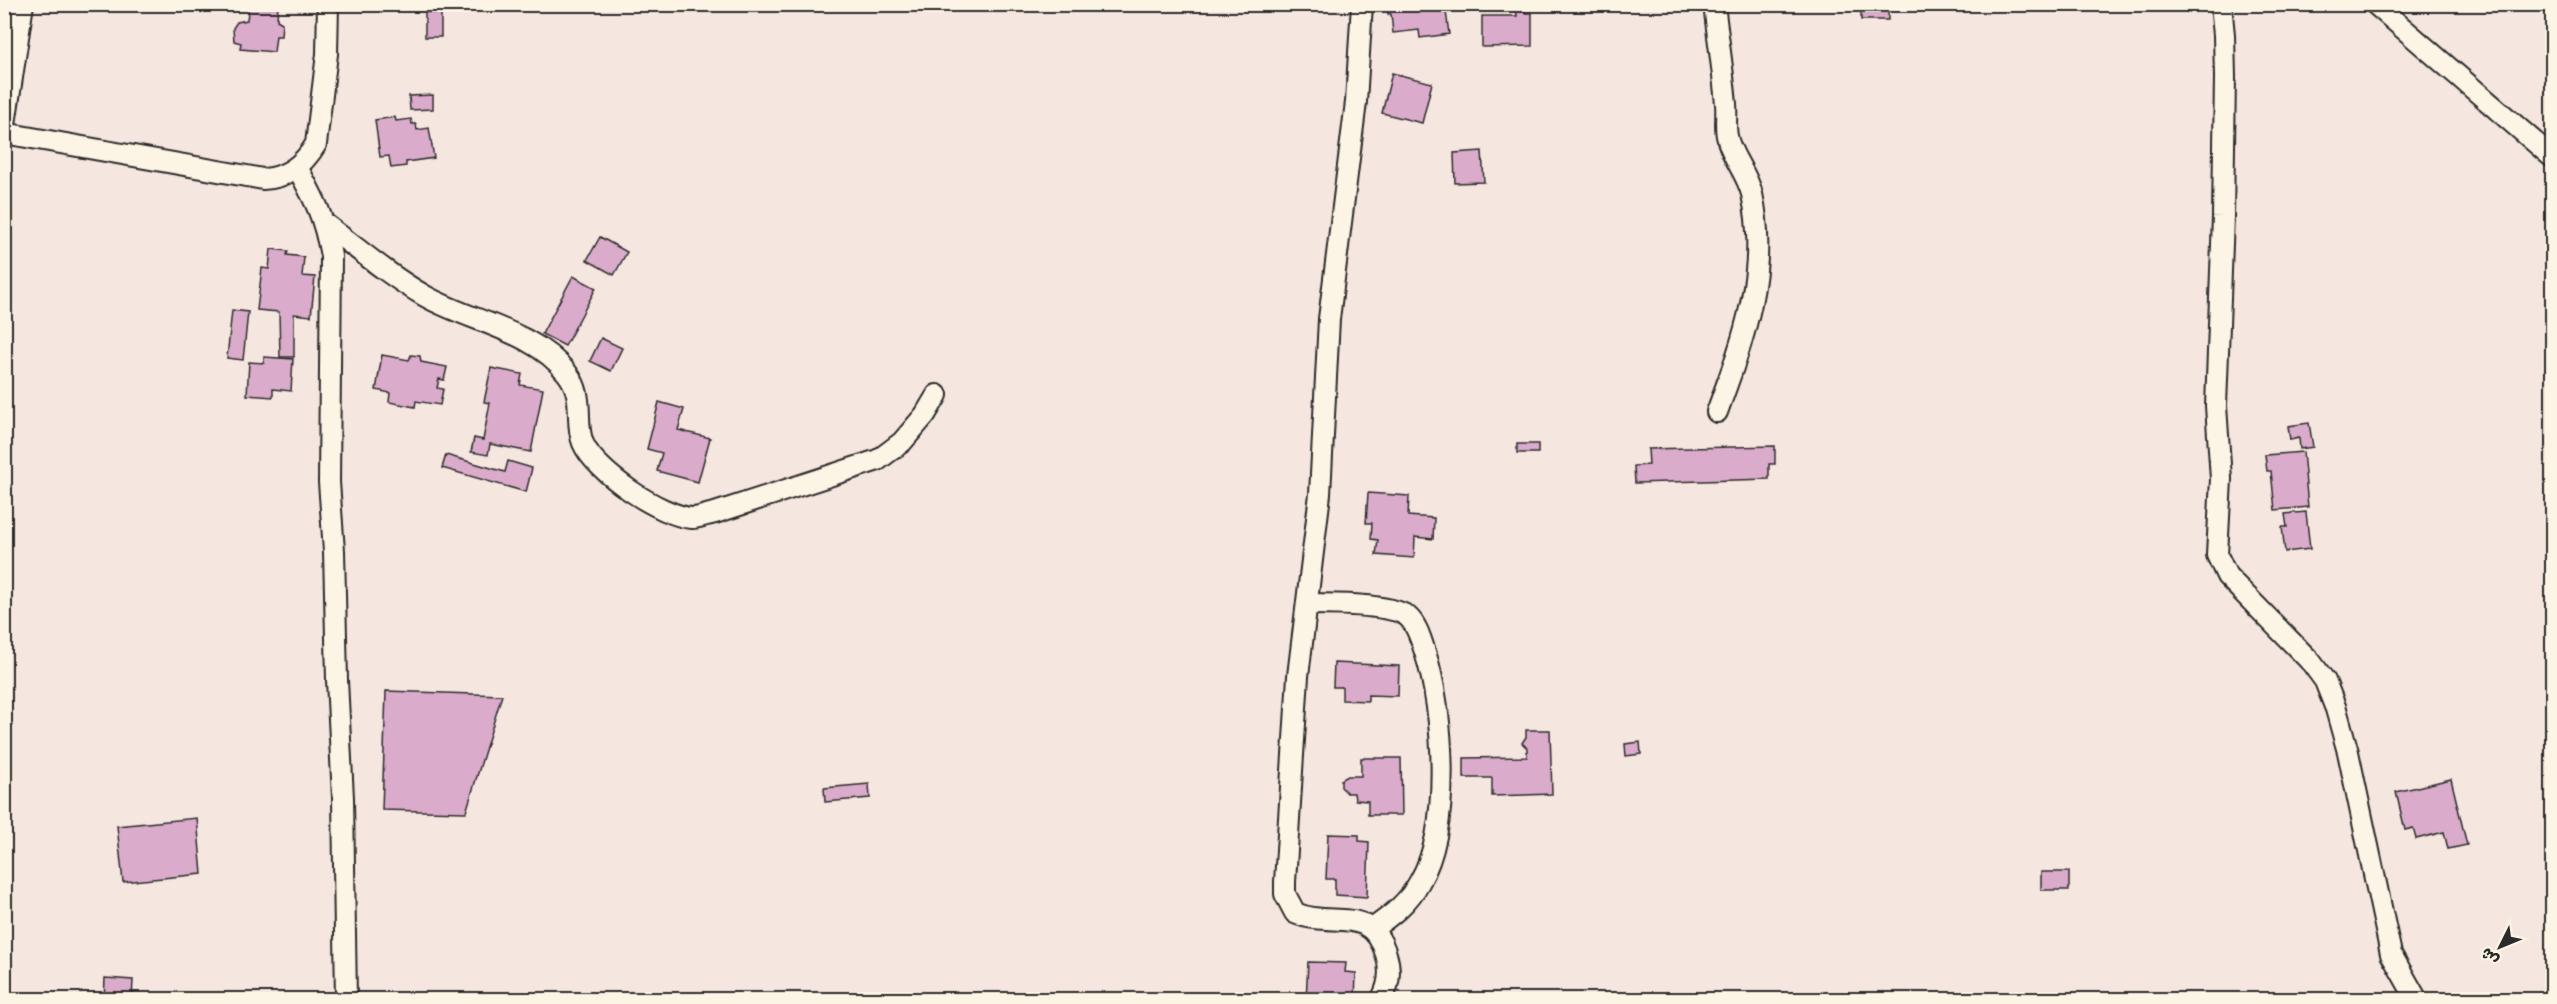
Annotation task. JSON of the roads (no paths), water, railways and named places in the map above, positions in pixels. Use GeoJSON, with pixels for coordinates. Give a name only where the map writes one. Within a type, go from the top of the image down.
{"type":"FeatureCollection","features":[{"type":"Feature","properties":{"kind":"street"},"geometry":{"type":"LineString","coordinates":[[23,4],[4,132],[263,179],[275,178],[297,167],[316,144],[327,54],[328,4]]}},
{"type":"Feature","properties":{"kind":"street"},"geometry":{"type":"LineString","coordinates":[[1362,4],[1356,102],[1329,319],[1320,494],[1298,676],[1285,894],[1295,913],[1305,917],[1356,921],[1365,923],[1372,929],[1384,948],[1390,970],[1382,999]]}},
{"type":"Feature","properties":{"kind":"street"},"geometry":{"type":"LineString","coordinates":[[1714,4],[1726,106],[1727,135],[1748,181],[1758,230],[1754,284],[1745,331],[1737,361],[1716,411]]}},
{"type":"Feature","properties":{"kind":"street"},"geometry":{"type":"LineString","coordinates":[[2221,4],[2225,77],[2217,385],[2221,479],[2217,555],[2227,576],[2311,662],[2325,681],[2336,709],[2348,752],[2391,954],[2417,999]]}},
{"type":"Feature","properties":{"kind":"street"},"geometry":{"type":"LineString","coordinates":[[2375,4],[2553,157]]}},
{"type":"Feature","properties":{"kind":"street"},"geometry":{"type":"LineString","coordinates":[[297,167],[325,224],[331,256],[329,482],[334,551],[343,798],[346,999]]}},
{"type":"Feature","properties":{"kind":"street"},"geometry":{"type":"LineString","coordinates":[[325,224],[370,259],[426,297],[528,342],[552,357],[569,375],[578,393],[582,441],[593,461],[618,482],[658,507],[692,518],[715,513],[878,460],[902,442],[925,415],[937,395]]}},
{"type":"Feature","properties":{"kind":"street"},"geometry":{"type":"LineString","coordinates":[[1308,604],[1370,607],[1399,612],[1410,618],[1420,636],[1440,714],[1441,774],[1431,854],[1420,882],[1407,899],[1394,914],[1372,929]]}}]}
